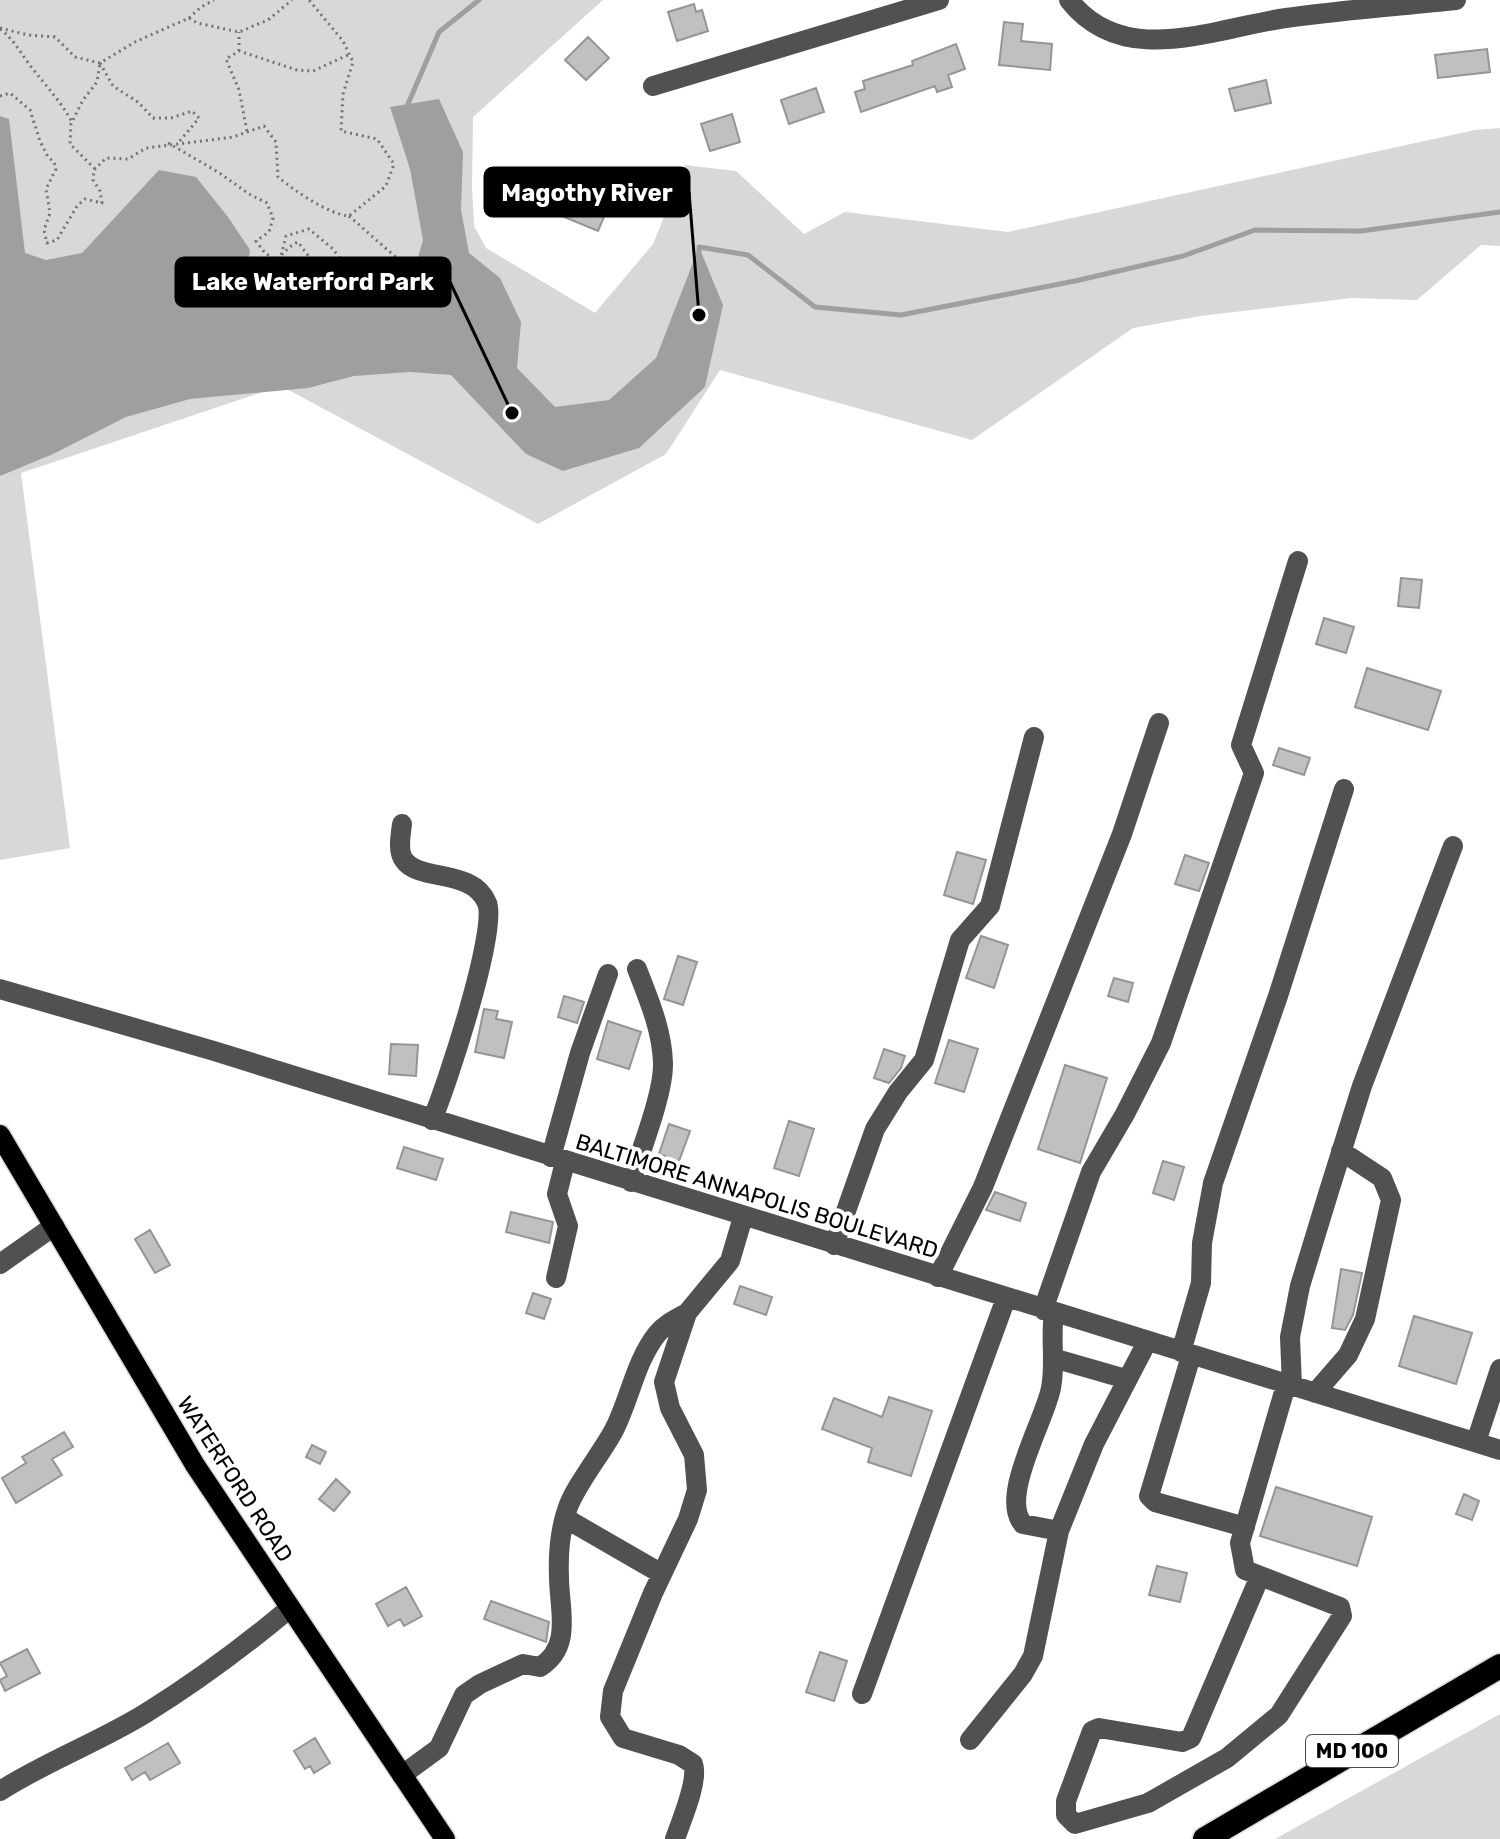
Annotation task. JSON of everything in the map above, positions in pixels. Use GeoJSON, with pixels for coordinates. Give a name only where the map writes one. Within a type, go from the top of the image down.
{"type":"FeatureCollection","features":[{"type":"Feature","properties":{"kind":"highway","name":"MD 100"},"geometry":{"type":"LineString","coordinates":[[1205,1839],[1500,1666]]}},
{"type":"Feature","properties":{"kind":"main road","name":"WATERFORD ROAD"},"geometry":{"type":"LineString","coordinates":[[0,1135],[195,1465],[445,1839]]}},
{"type":"Feature","properties":{"kind":"street"},"geometry":{"type":"LineString","coordinates":[[653,86],[939,0]]}},
{"type":"Feature","properties":{"kind":"street"},"geometry":{"type":"LineString","coordinates":[[1069,0],[1078,12],[1101,27],[1122,36],[1152,41],[1195,37],[1283,18],[1456,0]]}},
{"type":"Feature","properties":{"kind":"street"},"geometry":{"type":"LineString","coordinates":[[1059,1531],[1023,1524],[1015,1509],[1026,1460],[1051,1389],[1053,1358],[1049,1312],[1091,1172],[1161,1043],[1254,773],[1241,745],[1298,561]]}},
{"type":"Feature","properties":{"kind":"street"},"geometry":{"type":"LineString","coordinates":[[938,1277],[983,1187],[1122,834],[1159,723]]}},
{"type":"Feature","properties":{"kind":"street"},"geometry":{"type":"LineString","coordinates":[[834,1245],[875,1129],[898,1092],[924,1060],[960,940],[990,906],[1034,737]]}},
{"type":"Feature","properties":{"kind":"street"},"geometry":{"type":"LineString","coordinates":[[1245,1527],[1155,1502],[1149,1496],[1201,1283],[1202,1243],[1213,1183],[1278,996],[1344,789]]}},
{"type":"Feature","properties":{"kind":"street"},"geometry":{"type":"LineString","coordinates":[[402,824],[400,851],[404,860],[412,866],[478,889],[487,902],[490,916],[469,1007],[444,1092],[432,1120]]}},
{"type":"Feature","properties":{"kind":"street"},"geometry":{"type":"LineString","coordinates":[[1260,1576],[1191,1738],[1182,1742],[1099,1728],[1092,1731],[1066,1801],[1066,1815],[1075,1824],[1148,1803],[1227,1758],[1279,1715],[1342,1616],[1340,1607],[1245,1570],[1240,1543],[1289,1386],[1290,1337],[1300,1286],[1341,1151],[1453,846]]}},
{"type":"Feature","properties":{"kind":"street"},"geometry":{"type":"LineString","coordinates":[[631,1182],[662,1080],[663,1063],[656,1018],[637,969]]}},
{"type":"Feature","properties":{"kind":"street"},"geometry":{"type":"LineString","coordinates":[[556,1278],[568,1226],[557,1194],[558,1160],[580,1053],[608,974]]}},
{"type":"Feature","properties":{"kind":"street","name":"BALTIMORE ANNAPOLIS BOULEVARD"},"geometry":{"type":"LineString","coordinates":[[0,989],[214,1051],[1500,1450]]}},
{"type":"Feature","properties":{"kind":"street"},"geometry":{"type":"LineString","coordinates":[[1315,1393],[1348,1355],[1365,1319],[1391,1200],[1382,1178],[1341,1151]]}},
{"type":"Feature","properties":{"kind":"street"},"geometry":{"type":"LineString","coordinates":[[675,1839],[695,1772],[693,1764],[679,1755],[623,1738],[610,1717],[613,1691],[623,1661],[688,1519],[697,1490],[694,1455],[670,1408],[664,1382],[687,1313],[730,1261],[743,1217]]}},
{"type":"Feature","properties":{"kind":"street"},"geometry":{"type":"LineString","coordinates":[[0,1264],[54,1226]]}},
{"type":"Feature","properties":{"kind":"street"},"geometry":{"type":"LineString","coordinates":[[862,1694],[1006,1298]]}},
{"type":"Feature","properties":{"kind":"street"},"geometry":{"type":"LineString","coordinates":[[402,1775],[439,1748],[464,1695],[523,1664],[540,1667],[558,1649],[563,1630],[560,1540],[568,1506],[615,1427],[648,1348],[666,1324],[687,1313]]}},
{"type":"Feature","properties":{"kind":"street"},"geometry":{"type":"LineString","coordinates":[[970,1740],[1023,1674],[1033,1656],[1059,1531],[1094,1444],[1147,1342]]}},
{"type":"Feature","properties":{"kind":"street"},"geometry":{"type":"LineString","coordinates":[[1053,1358],[1126,1379]]}},
{"type":"Feature","properties":{"kind":"street"},"geometry":{"type":"LineString","coordinates":[[1476,1442],[1500,1369]]}},
{"type":"Feature","properties":{"kind":"street"},"geometry":{"type":"LineString","coordinates":[[565,1518],[662,1574]]}},
{"type":"Feature","properties":{"kind":"street"},"geometry":{"type":"LineString","coordinates":[[0,1791],[79,1746],[148,1712],[260,1633],[290,1608]]}},
{"type":"Feature","properties":{"kind":"street"},"geometry":{"type":"LineString","coordinates":[[1182,1742],[1200,1773]]}},
{"type":"Feature","properties":{"kind":"path"},"geometry":{"type":"LineString","coordinates":[[0,28],[55,37],[75,57],[100,63],[135,42],[189,18],[214,0]]}},
{"type":"Feature","properties":{"kind":"path"},"geometry":{"type":"LineString","coordinates":[[189,18],[197,23],[239,32],[268,20],[292,0]]}},
{"type":"Feature","properties":{"kind":"path"},"geometry":{"type":"LineString","coordinates":[[309,0],[343,41],[353,62],[343,94],[341,131],[377,139],[394,164],[386,186],[349,216]]}},
{"type":"Feature","properties":{"kind":"path"},"geometry":{"type":"LineString","coordinates":[[0,28],[15,40],[30,65],[58,97],[72,122]]}},
{"type":"Feature","properties":{"kind":"path"},"geometry":{"type":"LineString","coordinates":[[239,32],[239,51]]}},
{"type":"Feature","properties":{"kind":"path"},"geometry":{"type":"LineString","coordinates":[[239,51],[284,66],[313,71],[350,54]]}},
{"type":"Feature","properties":{"kind":"path"},"geometry":{"type":"LineString","coordinates":[[239,51],[226,59],[239,90],[248,132]]}},
{"type":"Feature","properties":{"kind":"path"},"geometry":{"type":"LineString","coordinates":[[95,169],[70,144],[72,122],[97,82],[100,63]]}},
{"type":"Feature","properties":{"kind":"path"},"geometry":{"type":"LineString","coordinates":[[100,63],[113,86],[138,102],[153,118],[171,118],[192,111],[199,118],[179,142]]}},
{"type":"Feature","properties":{"kind":"path"},"geometry":{"type":"LineString","coordinates":[[0,96],[10,93],[30,110],[45,150],[54,162],[56,169],[46,189],[50,213],[44,230],[47,243],[57,240],[77,206],[85,199],[102,203],[100,191],[93,180],[95,169],[106,158],[128,159],[146,148],[233,137],[264,126],[276,142],[278,177],[294,190],[338,215],[349,216],[399,260],[397,274]]}},
{"type":"Feature","properties":{"kind":"path"},"geometry":{"type":"LineString","coordinates":[[168,143],[267,203],[273,218],[269,232],[256,241],[265,253],[276,260],[281,256],[290,246],[298,242],[319,270],[349,271],[333,249],[309,229],[286,236],[281,256]]}},
{"type":"Feature","properties":{"kind":"shaded area"},"geometry":{"type":"Polygon","coordinates":[[[0,0],[603,0],[473,117],[474,226],[486,248],[595,313],[653,244],[685,165],[736,171],[804,234],[845,212],[1008,232],[1475,130],[1500,128],[1500,246],[1481,245],[1417,300],[1352,298],[1201,316],[1133,328],[972,440],[720,370],[666,454],[538,524],[281,386],[21,473],[70,848],[0,860],[0,0]]]}},
{"type":"Feature","properties":{"kind":"shaded area"},"geometry":{"type":"Polygon","coordinates":[[[439,99],[463,152],[461,210],[469,253],[500,278],[521,322],[517,368],[555,407],[609,400],[656,358],[699,247],[723,305],[705,387],[639,448],[563,471],[526,454],[451,375],[410,372],[354,376],[308,388],[190,399],[126,417],[53,454],[0,476],[0,116],[9,119],[25,253],[46,260],[82,253],[159,170],[196,177],[228,217],[250,250],[245,282],[259,284],[286,272],[296,283],[412,279],[423,240],[410,169],[390,107],[439,99]]]}},
{"type":"Feature","properties":{"kind":"shaded area"},"geometry":{"type":"Polygon","coordinates":[[[1500,1714],[1500,1839],[1275,1839],[1500,1714]]]}},
{"type":"Feature","properties":{"kind":"building"},"geometry":{"type":"Polygon","coordinates":[[[694,4],[696,12],[702,10],[708,31],[677,41],[668,12],[694,4]]]}},
{"type":"Feature","properties":{"kind":"building"},"geometry":{"type":"Polygon","coordinates":[[[1004,22],[1023,24],[1021,41],[1052,44],[1050,70],[999,65],[1004,22]]]}},
{"type":"Feature","properties":{"kind":"building"},"geometry":{"type":"Polygon","coordinates":[[[588,37],[609,58],[586,80],[565,60],[588,37]]]}},
{"type":"Feature","properties":{"kind":"building"},"geometry":{"type":"Polygon","coordinates":[[[956,44],[965,69],[948,75],[952,87],[937,92],[935,86],[861,112],[855,92],[865,89],[863,81],[913,65],[912,61],[956,44]]]}},
{"type":"Feature","properties":{"kind":"building"},"geometry":{"type":"Polygon","coordinates":[[[1487,49],[1490,72],[1438,78],[1435,55],[1487,49]]]}},
{"type":"Feature","properties":{"kind":"building"},"geometry":{"type":"Polygon","coordinates":[[[1266,80],[1271,103],[1235,111],[1229,89],[1266,80]]]}},
{"type":"Feature","properties":{"kind":"building"},"geometry":{"type":"Polygon","coordinates":[[[816,88],[824,112],[789,124],[781,100],[816,88]]]}},
{"type":"Feature","properties":{"kind":"building"},"geometry":{"type":"Polygon","coordinates":[[[732,114],[740,142],[710,151],[701,124],[732,114]]]}},
{"type":"Feature","properties":{"kind":"building"},"geometry":{"type":"Polygon","coordinates":[[[544,183],[607,210],[598,231],[535,205],[544,183]]]}},
{"type":"Feature","properties":{"kind":"building"},"geometry":{"type":"Polygon","coordinates":[[[1401,578],[1422,580],[1419,608],[1398,606],[1401,578]]]}},
{"type":"Feature","properties":{"kind":"building"},"geometry":{"type":"Polygon","coordinates":[[[1324,618],[1354,627],[1346,653],[1316,644],[1324,618]]]}},
{"type":"Feature","properties":{"kind":"building"},"geometry":{"type":"Polygon","coordinates":[[[1367,668],[1441,691],[1428,730],[1355,707],[1367,668]]]}},
{"type":"Feature","properties":{"kind":"building"},"geometry":{"type":"Polygon","coordinates":[[[1279,748],[1310,758],[1304,775],[1273,765],[1279,748]]]}},
{"type":"Feature","properties":{"kind":"building"},"geometry":{"type":"Polygon","coordinates":[[[957,852],[986,860],[973,904],[944,895],[957,852]]]}},
{"type":"Feature","properties":{"kind":"building"},"geometry":{"type":"Polygon","coordinates":[[[1185,855],[1209,863],[1199,891],[1175,884],[1185,855]]]}},
{"type":"Feature","properties":{"kind":"building"},"geometry":{"type":"Polygon","coordinates":[[[981,936],[1008,945],[994,988],[966,978],[981,936]]]}},
{"type":"Feature","properties":{"kind":"building"},"geometry":{"type":"Polygon","coordinates":[[[678,956],[697,962],[683,1005],[664,999],[678,956]]]}},
{"type":"Feature","properties":{"kind":"building"},"geometry":{"type":"Polygon","coordinates":[[[1114,978],[1133,983],[1128,1002],[1108,996],[1114,978]]]}},
{"type":"Feature","properties":{"kind":"building"},"geometry":{"type":"Polygon","coordinates":[[[564,996],[584,1002],[577,1023],[558,1017],[564,996]]]}},
{"type":"Feature","properties":{"kind":"building"},"geometry":{"type":"Polygon","coordinates":[[[484,1009],[498,1011],[496,1019],[512,1022],[504,1058],[475,1052],[484,1009]]]}},
{"type":"Feature","properties":{"kind":"building"},"geometry":{"type":"Polygon","coordinates":[[[608,1021],[641,1032],[629,1069],[597,1059],[608,1021]]]}},
{"type":"Feature","properties":{"kind":"building"},"geometry":{"type":"Polygon","coordinates":[[[949,1040],[978,1049],[964,1092],[935,1083],[949,1040]]]}},
{"type":"Feature","properties":{"kind":"building"},"geometry":{"type":"Polygon","coordinates":[[[391,1044],[418,1045],[416,1076],[389,1074],[391,1044]]]}},
{"type":"Feature","properties":{"kind":"building"},"geometry":{"type":"Polygon","coordinates":[[[884,1049],[905,1056],[901,1068],[889,1083],[874,1078],[884,1049]]]}},
{"type":"Feature","properties":{"kind":"building"},"geometry":{"type":"Polygon","coordinates":[[[1065,1065],[1107,1078],[1080,1163],[1038,1149],[1065,1065]]]}},
{"type":"Feature","properties":{"kind":"building"},"geometry":{"type":"Polygon","coordinates":[[[789,1121],[814,1129],[799,1176],[774,1168],[789,1121]]]}},
{"type":"Feature","properties":{"kind":"building"},"geometry":{"type":"Polygon","coordinates":[[[669,1124],[690,1131],[679,1161],[659,1154],[669,1124]]]}},
{"type":"Feature","properties":{"kind":"building"},"geometry":{"type":"Polygon","coordinates":[[[404,1147],[443,1159],[436,1180],[397,1168],[404,1147]]]}},
{"type":"Feature","properties":{"kind":"building"},"geometry":{"type":"Polygon","coordinates":[[[1163,1161],[1184,1167],[1174,1200],[1153,1193],[1163,1161]]]}},
{"type":"Feature","properties":{"kind":"building"},"geometry":{"type":"Polygon","coordinates":[[[995,1192],[1026,1203],[1020,1221],[986,1210],[995,1192]]]}},
{"type":"Feature","properties":{"kind":"building"},"geometry":{"type":"Polygon","coordinates":[[[511,1212],[553,1222],[549,1243],[506,1232],[511,1212]]]}},
{"type":"Feature","properties":{"kind":"building"},"geometry":{"type":"Polygon","coordinates":[[[150,1230],[170,1265],[155,1273],[135,1239],[150,1230]]]}},
{"type":"Feature","properties":{"kind":"building"},"geometry":{"type":"Polygon","coordinates":[[[1341,1269],[1362,1273],[1353,1315],[1345,1330],[1332,1328],[1341,1269]]]}},
{"type":"Feature","properties":{"kind":"building"},"geometry":{"type":"Polygon","coordinates":[[[740,1286],[772,1297],[766,1315],[734,1304],[740,1286]]]}},
{"type":"Feature","properties":{"kind":"building"},"geometry":{"type":"Polygon","coordinates":[[[533,1293],[551,1299],[544,1319],[526,1313],[533,1293]]]}},
{"type":"Feature","properties":{"kind":"building"},"geometry":{"type":"Polygon","coordinates":[[[1414,1316],[1472,1333],[1456,1384],[1399,1366],[1414,1316]]]}},
{"type":"Feature","properties":{"kind":"building"},"geometry":{"type":"Polygon","coordinates":[[[889,1397],[932,1411],[911,1476],[868,1462],[872,1448],[822,1429],[834,1398],[882,1417],[889,1397]]]}},
{"type":"Feature","properties":{"kind":"building"},"geometry":{"type":"Polygon","coordinates":[[[64,1432],[73,1447],[52,1459],[62,1475],[16,1503],[2,1478],[26,1463],[22,1457],[64,1432]]]}},
{"type":"Feature","properties":{"kind":"building"},"geometry":{"type":"Polygon","coordinates":[[[312,1445],[326,1452],[320,1464],[306,1457],[312,1445]]]}},
{"type":"Feature","properties":{"kind":"building"},"geometry":{"type":"Polygon","coordinates":[[[336,1479],[350,1492],[334,1511],[319,1499],[336,1479]]]}},
{"type":"Feature","properties":{"kind":"building"},"geometry":{"type":"Polygon","coordinates":[[[1276,1487],[1372,1517],[1357,1566],[1260,1536],[1276,1487]]]}},
{"type":"Feature","properties":{"kind":"building"},"geometry":{"type":"Polygon","coordinates":[[[1464,1494],[1479,1501],[1472,1520],[1456,1514],[1464,1494]]]}},
{"type":"Feature","properties":{"kind":"building"},"geometry":{"type":"Polygon","coordinates":[[[1157,1566],[1187,1573],[1180,1602],[1149,1595],[1157,1566]]]}},
{"type":"Feature","properties":{"kind":"building"},"geometry":{"type":"Polygon","coordinates":[[[406,1587],[422,1616],[404,1626],[400,1619],[388,1626],[376,1604],[406,1587]]]}},
{"type":"Feature","properties":{"kind":"building"},"geometry":{"type":"Polygon","coordinates":[[[491,1601],[549,1622],[546,1642],[484,1619],[491,1601]]]}},
{"type":"Feature","properties":{"kind":"building"},"geometry":{"type":"Polygon","coordinates":[[[27,1649],[40,1673],[5,1691],[0,1680],[7,1676],[0,1663],[27,1649]]]}},
{"type":"Feature","properties":{"kind":"building"},"geometry":{"type":"Polygon","coordinates":[[[820,1652],[847,1661],[834,1701],[806,1692],[820,1652]]]}},
{"type":"Feature","properties":{"kind":"building"},"geometry":{"type":"Polygon","coordinates":[[[315,1738],[330,1763],[314,1773],[310,1766],[305,1769],[294,1751],[315,1738]]]}},
{"type":"Feature","properties":{"kind":"building"},"geometry":{"type":"Polygon","coordinates":[[[168,1743],[180,1763],[150,1780],[145,1772],[132,1780],[125,1768],[168,1743]]]}},
{"type":"Feature","properties":{"kind":"waterway"},"geometry":{"type":"LineString","coordinates":[[408,104],[439,32],[479,0]]}},
{"type":"Feature","properties":{"kind":"waterway"},"geometry":{"type":"LineString","coordinates":[[699,254],[699,247],[748,255],[815,307],[901,315],[1183,256],[1255,230],[1361,231],[1500,212]]}},
{"type":"Feature","properties":{"kind":"place","name":"Magothy River"},"geometry":{"type":"Point","coordinates":[699,315]}},
{"type":"Feature","properties":{"kind":"place","name":"Lake Waterford Park"},"geometry":{"type":"Point","coordinates":[512,413]}}]}
